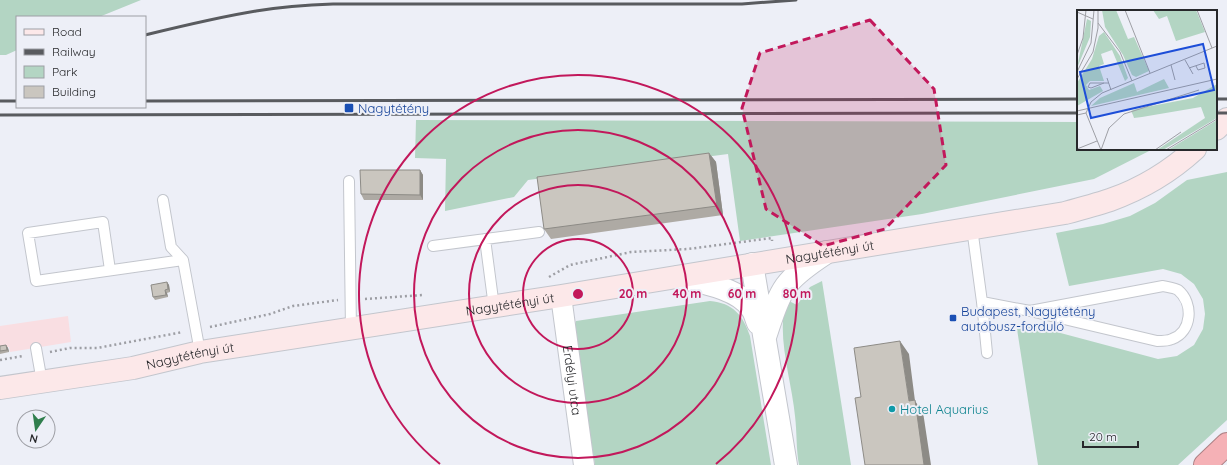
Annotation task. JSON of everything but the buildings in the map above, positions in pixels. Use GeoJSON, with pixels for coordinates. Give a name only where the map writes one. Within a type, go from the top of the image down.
{"type":"FeatureCollection","features":[{"type":"Feature","properties":{"kind":"highway"},"geometry":{"type":"LineString","coordinates":[[1205,465],[1227,444]]}},
{"type":"Feature","properties":{"kind":"main road"},"geometry":{"type":"LineString","coordinates":[[1217,128],[1227,119]]}},
{"type":"Feature","properties":{"kind":"main road","name":"Nagytétényi út"},"geometry":{"type":"LineString","coordinates":[[0,388],[133,368],[200,352],[351,330],[1065,213],[1110,200],[1147,184],[1187,157],[1194,150]]}},
{"type":"Feature","properties":{"kind":"street"},"geometry":{"type":"LineString","coordinates":[[764,338],[779,298],[787,285],[802,270],[827,252]]}},
{"type":"Feature","properties":{"kind":"street"},"geometry":{"type":"LineString","coordinates":[[752,264],[786,465]]}},
{"type":"Feature","properties":{"kind":"street"},"geometry":{"type":"LineString","coordinates":[[678,277],[717,286],[736,294],[752,308],[764,338]]}},
{"type":"Feature","properties":{"kind":"street","name":"Erdélyi utca"},"geometry":{"type":"LineString","coordinates":[[561,296],[584,465]]}},
{"type":"Feature","properties":{"kind":"lane"},"geometry":{"type":"LineString","coordinates":[[349,181],[351,330]]}},
{"type":"Feature","properties":{"kind":"lane"},"geometry":{"type":"LineString","coordinates":[[163,200],[171,247],[183,260],[200,352]]}},
{"type":"Feature","properties":{"kind":"lane"},"geometry":{"type":"LineString","coordinates":[[110,270],[103,222],[28,233],[36,281],[183,260]]}},
{"type":"Feature","properties":{"kind":"lane"},"geometry":{"type":"LineString","coordinates":[[972,228],[987,353]]}},
{"type":"Feature","properties":{"kind":"lane"},"geometry":{"type":"LineString","coordinates":[[432,246],[540,232]]}},
{"type":"Feature","properties":{"kind":"lane"},"geometry":{"type":"LineString","coordinates":[[485,239],[494,307]]}},
{"type":"Feature","properties":{"kind":"lane"},"geometry":{"type":"LineString","coordinates":[[982,302],[1030,311],[1157,341],[1171,340],[1178,336],[1185,328],[1189,310],[1186,299],[1177,289],[1163,286],[1030,311]]}},
{"type":"Feature","properties":{"kind":"lane"},"geometry":{"type":"LineString","coordinates":[[36,351],[42,382]]}},
{"type":"Feature","properties":{"kind":"path"},"geometry":{"type":"LineString","coordinates":[[544,279],[570,265],[631,252],[688,249],[772,238],[776,261]]}},
{"type":"Feature","properties":{"kind":"path"},"geometry":{"type":"LineString","coordinates":[[0,360],[36,351],[70,348],[97,348],[196,330],[270,314],[293,306],[318,302],[425,295]]}},
{"type":"Feature","properties":{"kind":"highlighted area"},"geometry":{"type":"Polygon","coordinates":[[[870,20],[934,89],[946,165],[885,229],[823,246],[766,209],[742,108],[760,53],[870,20]]]}},
{"type":"Feature","properties":{"kind":"shaded area"},"geometry":{"type":"Polygon","coordinates":[[[68,316],[71,342],[10,352],[9,347],[0,348],[0,326],[68,316]]]}},
{"type":"Feature","properties":{"kind":"green space"},"geometry":{"type":"Polygon","coordinates":[[[0,0],[141,0],[101,16],[16,16],[16,50],[6,55],[0,55],[0,0]]]}},
{"type":"Feature","properties":{"kind":"green space"},"geometry":{"type":"Polygon","coordinates":[[[416,120],[1077,122],[1077,150],[1151,150],[1094,179],[922,214],[740,241],[728,154],[528,180],[514,197],[445,211],[446,159],[415,158],[416,120]]]}},
{"type":"Feature","properties":{"kind":"green space"},"geometry":{"type":"Polygon","coordinates":[[[1227,172],[1227,420],[1178,465],[1038,465],[1017,329],[1038,327],[1158,359],[1177,356],[1194,345],[1203,329],[1205,314],[1203,299],[1194,284],[1181,274],[1163,269],[1069,286],[1056,233],[1103,224],[1130,216],[1155,203],[1187,180],[1227,172]]]}},
{"type":"Feature","properties":{"kind":"green space"},"geometry":{"type":"Polygon","coordinates":[[[822,281],[851,465],[799,465],[797,453],[796,422],[783,342],[784,313],[787,300],[797,305],[810,287],[822,281]]]}},
{"type":"Feature","properties":{"kind":"green space"},"geometry":{"type":"Polygon","coordinates":[[[710,301],[725,304],[736,311],[744,322],[750,336],[771,465],[595,465],[574,338],[574,327],[576,321],[710,301]]]}},
{"type":"Feature","properties":{"kind":"railway"},"geometry":{"type":"LineString","coordinates":[[146,35],[256,11],[323,4],[742,4],[796,0]]}},
{"type":"Feature","properties":{"kind":"railway"},"geometry":{"type":"LineString","coordinates":[[146,101],[1077,99]]}},
{"type":"Feature","properties":{"kind":"railway"},"geometry":{"type":"LineString","coordinates":[[1217,99],[1227,99]]}},
{"type":"Feature","properties":{"kind":"railway"},"geometry":{"type":"LineString","coordinates":[[0,101],[16,101]]}},
{"type":"Feature","properties":{"kind":"railway"},"geometry":{"type":"LineString","coordinates":[[0,115],[1077,113]]}},
{"type":"Feature","properties":{"kind":"railway"},"geometry":{"type":"LineString","coordinates":[[1217,113],[1227,113]]}},
{"type":"Feature","properties":{"kind":"place","name":"Nagytétény"},"geometry":{"type":"Point","coordinates":[349,108]}},
{"type":"Feature","properties":{"kind":"place","name":"Budapest, Nagytétény autóbusz-forduló"},"geometry":{"type":"Point","coordinates":[953,318]}},
{"type":"Feature","properties":{"kind":"place","name":"Hotel Aquarius"},"geometry":{"type":"Point","coordinates":[892,409]}}]}
